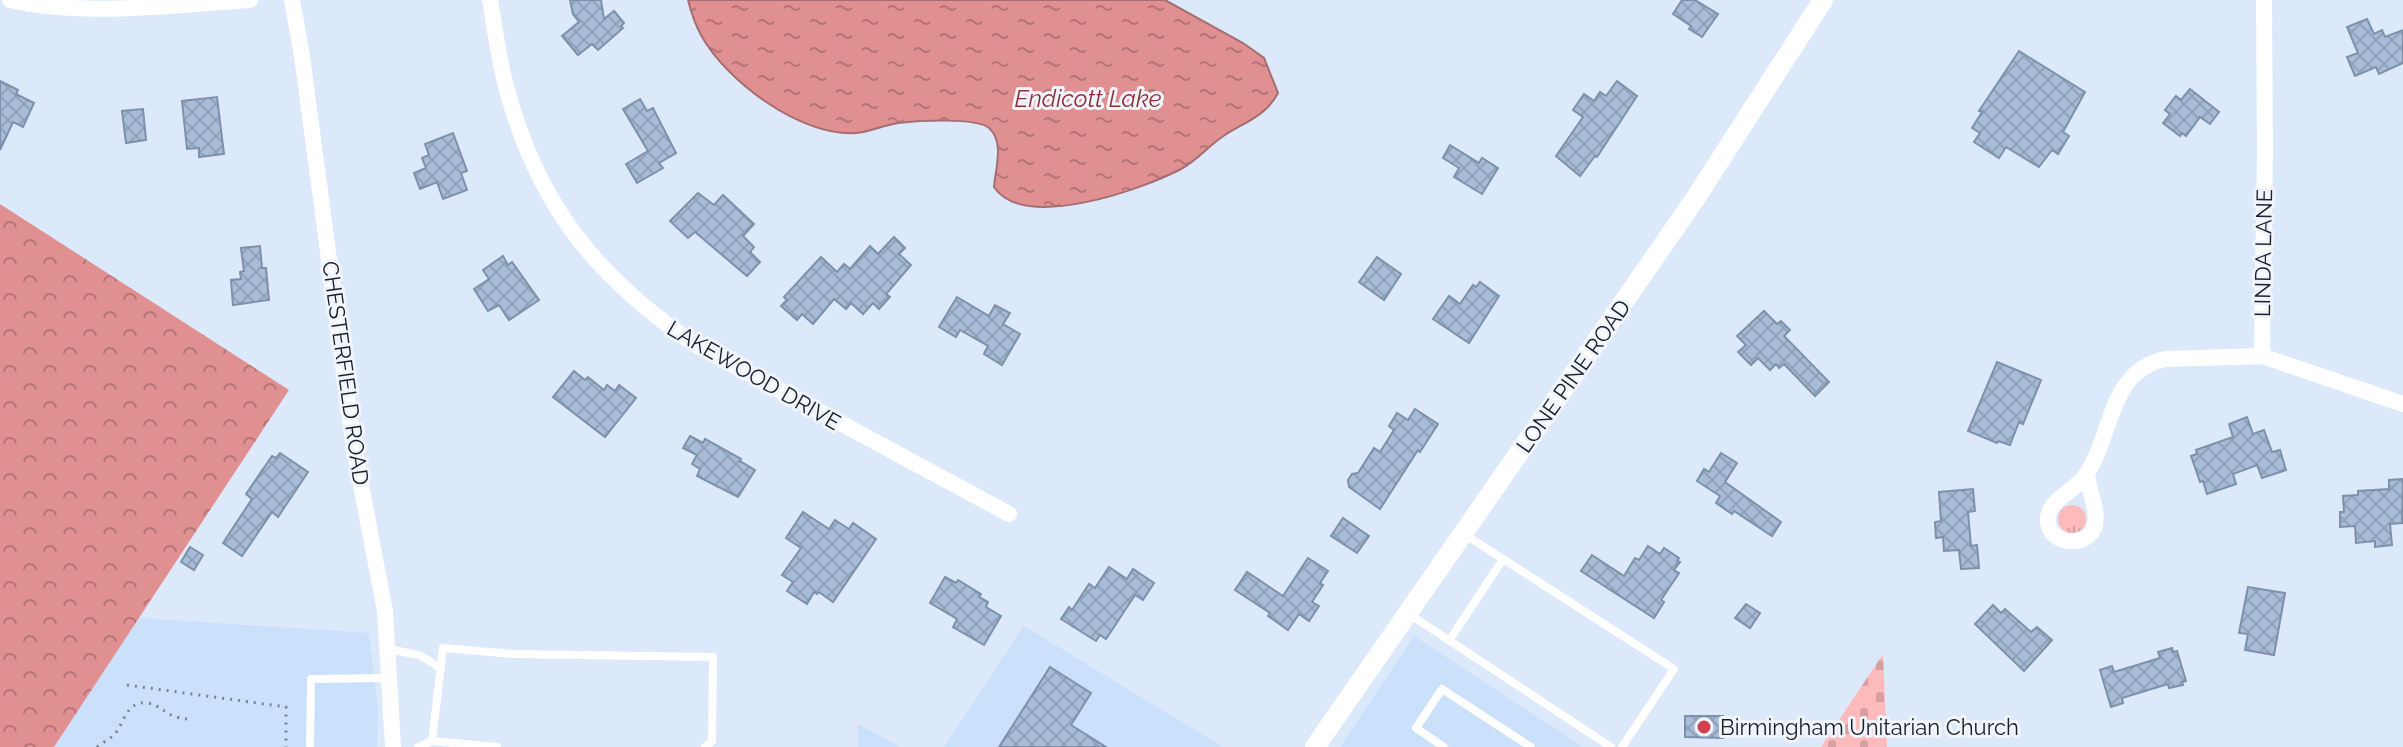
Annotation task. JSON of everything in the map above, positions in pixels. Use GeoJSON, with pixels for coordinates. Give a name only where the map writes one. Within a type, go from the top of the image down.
{"type":"FeatureCollection","features":[{"type":"Feature","properties":{"kind":"street"},"geometry":{"type":"LineString","coordinates":[[10,0],[61,7],[250,0]]}},
{"type":"Feature","properties":{"kind":"street","name":"CHESTERFIELD ROAD"},"geometry":{"type":"LineString","coordinates":[[292,0],[354,448],[385,611],[393,747]]}},
{"type":"Feature","properties":{"kind":"street","name":"LAKEWOOD DRIVE"},"geometry":{"type":"LineString","coordinates":[[490,0],[506,88],[539,177],[576,237],[625,292],[694,344],[1009,514]]}},
{"type":"Feature","properties":{"kind":"street","name":"LONE PINE ROAD"},"geometry":{"type":"LineString","coordinates":[[1315,747],[1688,209],[1823,0]]}},
{"type":"Feature","properties":{"kind":"street","name":"LINDA LANE"},"geometry":{"type":"LineString","coordinates":[[2262,356],[2264,0]]}},
{"type":"Feature","properties":{"kind":"street"},"geometry":{"type":"LineString","coordinates":[[2087,474],[2125,386],[2141,367],[2165,359],[2262,356],[2403,404]]}},
{"type":"Feature","properties":{"kind":"lane"},"geometry":{"type":"LineString","coordinates":[[1463,533],[1674,669],[1622,747]]}},
{"type":"Feature","properties":{"kind":"lane"},"geometry":{"type":"LineString","coordinates":[[1449,641],[1503,559]]}},
{"type":"Feature","properties":{"kind":"lane"},"geometry":{"type":"LineString","coordinates":[[1408,613],[1611,747]]}},
{"type":"Feature","properties":{"kind":"lane"},"geometry":{"type":"LineString","coordinates":[[432,741],[443,648],[514,654],[713,657],[712,741],[705,747]]}},
{"type":"Feature","properties":{"kind":"lane"},"geometry":{"type":"LineString","coordinates":[[388,649],[419,655],[441,668]]}},
{"type":"Feature","properties":{"kind":"lane"},"geometry":{"type":"LineString","coordinates":[[310,747],[311,679],[390,678]]}},
{"type":"Feature","properties":{"kind":"lane"},"geometry":{"type":"LineString","coordinates":[[1444,747],[1416,728],[1442,689],[1531,747]]}},
{"type":"Feature","properties":{"kind":"lane"},"geometry":{"type":"LineString","coordinates":[[418,747],[432,741],[497,747]]}},
{"type":"Feature","properties":{"kind":"path"},"geometry":{"type":"LineString","coordinates":[[127,685],[286,707],[286,747]]}},
{"type":"Feature","properties":{"kind":"path"},"geometry":{"type":"LineString","coordinates":[[97,747],[116,734],[125,714],[141,704],[149,703],[175,718],[189,719]]}},
{"type":"Feature","properties":{"kind":"shaded area"},"geometry":{"type":"Polygon","coordinates":[[[139,618],[369,633],[378,711],[377,747],[54,747],[139,618]]]}},
{"type":"Feature","properties":{"kind":"shaded area"},"geometry":{"type":"Polygon","coordinates":[[[1024,626],[1223,747],[944,747],[1024,626]]]}},
{"type":"Feature","properties":{"kind":"shaded area"},"geometry":{"type":"Polygon","coordinates":[[[1414,636],[1583,747],[1340,747],[1414,636]]]}},
{"type":"Feature","properties":{"kind":"shaded area"},"geometry":{"type":"Polygon","coordinates":[[[858,724],[900,747],[858,747],[858,724]]]}},
{"type":"Feature","properties":{"kind":"green space"},"geometry":{"type":"Polygon","coordinates":[[[0,204],[289,390],[54,747],[0,747],[0,204]]]}},
{"type":"Feature","properties":{"kind":"green space"},"geometry":{"type":"Polygon","coordinates":[[[2072,505],[2082,509],[2086,519],[2082,529],[2072,533],[2062,529],[2058,519],[2062,509],[2072,505]]]}},
{"type":"Feature","properties":{"kind":"green space"},"geometry":{"type":"Polygon","coordinates":[[[1883,654],[1887,747],[1821,747],[1883,654]]]}},
{"type":"Feature","properties":{"kind":"water","name":"Endicott Lake"},"geometry":{"type":"Polygon","coordinates":[[[688,0],[1165,0],[1264,58],[1278,93],[1261,113],[1219,139],[1187,165],[1163,177],[1140,187],[1084,202],[1031,206],[1009,200],[994,187],[997,141],[989,128],[982,125],[959,121],[918,121],[856,133],[835,132],[812,126],[767,103],[713,53],[699,31],[688,0]]]}},
{"type":"Feature","properties":{"kind":"building"},"geometry":{"type":"Polygon","coordinates":[[[570,0],[601,0],[604,19],[614,11],[624,23],[623,28],[598,50],[592,44],[578,55],[562,36],[579,22],[573,14],[570,0]]]}},
{"type":"Feature","properties":{"kind":"building"},"geometry":{"type":"Polygon","coordinates":[[[1682,0],[1695,0],[1718,14],[1702,37],[1673,14],[1682,0]]]}},
{"type":"Feature","properties":{"kind":"building"},"geometry":{"type":"Polygon","coordinates":[[[2367,19],[2374,34],[2382,30],[2385,37],[2403,30],[2403,63],[2379,74],[2376,67],[2355,76],[2347,57],[2358,53],[2347,27],[2367,19]]]}},
{"type":"Feature","properties":{"kind":"building"},"geometry":{"type":"Polygon","coordinates":[[[2019,51],[2085,92],[2063,132],[2069,136],[2058,154],[2052,150],[2039,167],[2006,147],[1999,158],[1974,142],[1980,133],[1972,128],[1982,112],[1979,111],[2019,51]]]}},
{"type":"Feature","properties":{"kind":"building"},"geometry":{"type":"Polygon","coordinates":[[[0,81],[34,103],[23,127],[13,122],[0,150],[0,81]]]}},
{"type":"Feature","properties":{"kind":"building"},"geometry":{"type":"Polygon","coordinates":[[[1617,81],[1637,96],[1597,157],[1580,176],[1556,156],[1583,117],[1573,110],[1584,94],[1594,101],[1600,92],[1606,96],[1617,81]]]}},
{"type":"Feature","properties":{"kind":"building"},"geometry":{"type":"Polygon","coordinates":[[[2190,89],[2219,112],[2210,124],[2200,117],[2186,136],[2182,133],[2180,136],[2163,123],[2170,114],[2165,110],[2176,96],[2181,100],[2190,89]]]}},
{"type":"Feature","properties":{"kind":"building"},"geometry":{"type":"Polygon","coordinates":[[[217,97],[224,154],[199,157],[199,148],[187,149],[182,101],[217,97]]]}},
{"type":"Feature","properties":{"kind":"building"},"geometry":{"type":"Polygon","coordinates":[[[640,99],[647,111],[653,108],[676,153],[659,163],[663,168],[637,183],[626,164],[648,151],[623,109],[640,99]]]}},
{"type":"Feature","properties":{"kind":"building"},"geometry":{"type":"Polygon","coordinates":[[[143,109],[146,140],[126,143],[122,111],[143,109]]]}},
{"type":"Feature","properties":{"kind":"building"},"geometry":{"type":"Polygon","coordinates":[[[453,133],[467,171],[461,173],[467,190],[443,199],[437,182],[420,189],[414,173],[426,168],[422,158],[429,155],[425,144],[453,133]]]}},
{"type":"Feature","properties":{"kind":"building"},"geometry":{"type":"Polygon","coordinates":[[[1450,145],[1479,163],[1482,158],[1498,168],[1482,194],[1454,177],[1459,168],[1443,158],[1450,145]]]}},
{"type":"Feature","properties":{"kind":"building"},"geometry":{"type":"Polygon","coordinates":[[[698,193],[714,205],[723,195],[754,224],[743,236],[754,247],[750,252],[760,262],[747,276],[695,232],[688,238],[670,221],[698,193]]]}},
{"type":"Feature","properties":{"kind":"building"},"geometry":{"type":"Polygon","coordinates":[[[894,237],[905,248],[899,254],[911,265],[886,294],[890,297],[879,309],[873,303],[863,314],[851,303],[846,309],[834,299],[813,324],[802,314],[797,320],[781,306],[787,300],[784,297],[821,257],[837,272],[844,264],[850,269],[870,246],[878,254],[894,237]]]}},
{"type":"Feature","properties":{"kind":"building"},"geometry":{"type":"Polygon","coordinates":[[[260,246],[269,300],[233,305],[231,280],[241,279],[240,272],[244,271],[241,248],[260,246]]]}},
{"type":"Feature","properties":{"kind":"building"},"geometry":{"type":"Polygon","coordinates":[[[503,256],[508,265],[512,262],[539,300],[509,320],[499,305],[488,311],[474,289],[489,279],[483,270],[503,256]]]}},
{"type":"Feature","properties":{"kind":"building"},"geometry":{"type":"Polygon","coordinates":[[[1377,257],[1401,274],[1384,300],[1359,282],[1377,257]]]}},
{"type":"Feature","properties":{"kind":"building"},"geometry":{"type":"Polygon","coordinates":[[[1480,282],[1499,296],[1469,343],[1433,319],[1449,296],[1460,304],[1473,285],[1476,287],[1480,282]]]}},
{"type":"Feature","properties":{"kind":"building"},"geometry":{"type":"Polygon","coordinates":[[[957,297],[989,316],[995,305],[1010,313],[1003,324],[1020,334],[1002,365],[984,354],[988,346],[960,330],[956,337],[939,327],[957,297]]]}},
{"type":"Feature","properties":{"kind":"building"},"geometry":{"type":"Polygon","coordinates":[[[1764,311],[1777,324],[1781,321],[1790,330],[1784,336],[1829,382],[1815,396],[1784,364],[1779,368],[1776,364],[1770,370],[1758,358],[1751,365],[1738,352],[1746,345],[1737,336],[1764,311]]]}},
{"type":"Feature","properties":{"kind":"building"},"geometry":{"type":"Polygon","coordinates":[[[1997,362],[2041,380],[2023,424],[2019,422],[2010,445],[1968,431],[1997,362]]]}},
{"type":"Feature","properties":{"kind":"building"},"geometry":{"type":"Polygon","coordinates":[[[574,371],[585,380],[588,377],[604,390],[607,385],[615,391],[619,385],[636,398],[605,437],[553,397],[574,371]]]}},
{"type":"Feature","properties":{"kind":"building"},"geometry":{"type":"Polygon","coordinates":[[[1415,409],[1438,424],[1380,509],[1349,487],[1348,480],[1352,474],[1358,473],[1374,448],[1380,452],[1394,430],[1389,426],[1397,413],[1408,420],[1415,409]]]}},
{"type":"Feature","properties":{"kind":"building"},"geometry":{"type":"Polygon","coordinates":[[[2247,417],[2253,434],[2264,430],[2272,452],[2280,450],[2286,470],[2262,478],[2257,465],[2233,474],[2236,484],[2207,494],[2191,456],[2197,454],[2196,450],[2233,437],[2229,424],[2247,417]]]}},
{"type":"Feature","properties":{"kind":"building"},"geometry":{"type":"Polygon","coordinates":[[[690,436],[703,443],[705,439],[755,470],[738,497],[697,476],[700,469],[692,464],[697,455],[683,448],[690,436]]]}},
{"type":"Feature","properties":{"kind":"building"},"geometry":{"type":"Polygon","coordinates":[[[280,453],[308,472],[278,517],[272,512],[242,556],[223,543],[252,499],[246,494],[272,456],[276,458],[280,453]]]}},
{"type":"Feature","properties":{"kind":"building"},"geometry":{"type":"Polygon","coordinates":[[[1721,453],[1737,463],[1725,482],[1781,522],[1772,536],[1716,503],[1720,496],[1697,481],[1704,469],[1709,472],[1721,453]]]}},
{"type":"Feature","properties":{"kind":"building"},"geometry":{"type":"Polygon","coordinates":[[[2403,479],[2402,523],[2390,524],[2392,545],[2375,547],[2375,541],[2356,543],[2355,526],[2340,527],[2340,512],[2344,512],[2343,496],[2358,495],[2358,491],[2389,489],[2389,480],[2403,479]]]}},
{"type":"Feature","properties":{"kind":"building"},"geometry":{"type":"Polygon","coordinates":[[[1973,489],[1975,511],[1968,512],[1971,546],[1977,545],[1979,568],[1961,569],[1959,550],[1944,551],[1943,537],[1936,538],[1935,522],[1941,521],[1939,492],[1973,489]]]}},
{"type":"Feature","properties":{"kind":"building"},"geometry":{"type":"Polygon","coordinates":[[[803,512],[829,529],[835,520],[849,529],[853,523],[876,539],[833,602],[814,592],[807,604],[787,591],[793,582],[782,575],[801,548],[786,538],[803,512]]]}},
{"type":"Feature","properties":{"kind":"building"},"geometry":{"type":"Polygon","coordinates":[[[1343,518],[1369,536],[1357,553],[1331,536],[1343,518]]]}},
{"type":"Feature","properties":{"kind":"building"},"geometry":{"type":"Polygon","coordinates":[[[1648,546],[1660,554],[1664,548],[1680,562],[1674,570],[1679,573],[1661,600],[1664,602],[1654,618],[1581,571],[1592,555],[1624,576],[1635,558],[1639,560],[1648,546]]]}},
{"type":"Feature","properties":{"kind":"building"},"geometry":{"type":"Polygon","coordinates":[[[190,547],[203,555],[194,570],[181,562],[190,547]]]}},
{"type":"Feature","properties":{"kind":"building"},"geometry":{"type":"Polygon","coordinates":[[[1308,558],[1328,571],[1312,602],[1319,606],[1309,621],[1299,614],[1288,630],[1268,616],[1270,613],[1235,590],[1247,572],[1283,596],[1308,558]]]}},
{"type":"Feature","properties":{"kind":"building"},"geometry":{"type":"Polygon","coordinates":[[[1109,567],[1127,579],[1133,569],[1154,583],[1143,600],[1135,595],[1106,639],[1100,635],[1096,641],[1061,619],[1069,607],[1072,610],[1089,584],[1095,588],[1109,567]]]}},
{"type":"Feature","properties":{"kind":"building"},"geometry":{"type":"Polygon","coordinates":[[[945,577],[956,583],[958,580],[981,594],[979,597],[988,602],[986,607],[1001,616],[984,645],[953,627],[957,619],[930,603],[945,577]]]}},
{"type":"Feature","properties":{"kind":"building"},"geometry":{"type":"Polygon","coordinates":[[[2248,587],[2285,593],[2274,655],[2245,650],[2248,634],[2239,633],[2248,587]]]}},
{"type":"Feature","properties":{"kind":"building"},"geometry":{"type":"Polygon","coordinates":[[[1746,604],[1760,613],[1750,628],[1735,618],[1746,604]]]}},
{"type":"Feature","properties":{"kind":"building"},"geometry":{"type":"Polygon","coordinates":[[[1993,605],[2001,613],[2005,609],[2031,632],[2037,627],[2052,640],[2024,671],[1975,624],[1993,605]]]}},
{"type":"Feature","properties":{"kind":"building"},"geometry":{"type":"Polygon","coordinates":[[[2172,648],[2173,652],[2177,651],[2186,681],[2182,682],[2183,685],[2169,688],[2168,684],[2122,698],[2123,703],[2111,707],[2100,670],[2112,666],[2114,672],[2160,658],[2158,652],[2172,648]]]}},
{"type":"Feature","properties":{"kind":"building"},"geometry":{"type":"Polygon","coordinates":[[[1050,667],[1091,693],[1071,725],[1106,747],[999,747],[1050,667]]]}},
{"type":"Feature","properties":{"kind":"building","name":"Birmingham Unitarian Church"},"geometry":{"type":"Polygon","coordinates":[[[1685,716],[1723,716],[1723,738],[1685,737],[1685,716]]]}},
{"type":"Feature","properties":{"kind":"place","name":"Birmingham Unitarian Church"},"geometry":{"type":"Point","coordinates":[1704,727]}}]}
